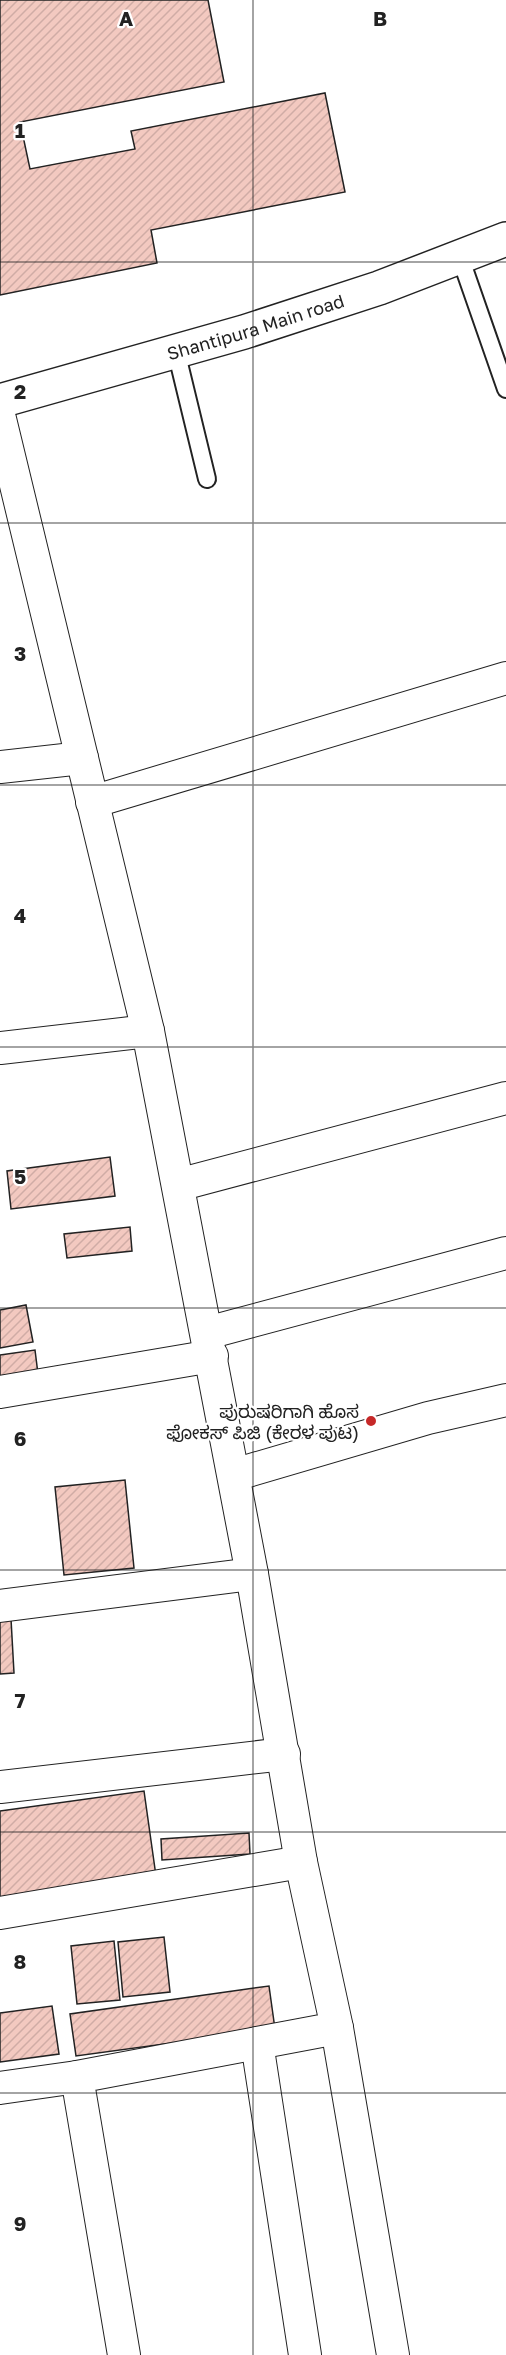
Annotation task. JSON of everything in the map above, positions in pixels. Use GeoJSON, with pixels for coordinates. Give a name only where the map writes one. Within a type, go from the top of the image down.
{"type":"FeatureCollection","features":[{"type":"Feature","properties":{"kind":"street","name":"Shantipura Main road"},"geometry":{"type":"LineString","coordinates":[[0,401],[244,332],[368,291],[506,239]]}},
{"type":"Feature","properties":{"kind":"street"},"geometry":{"type":"LineString","coordinates":[[0,419],[148,1031],[234,1475],[301,1862],[337,2028],[393,2355]]}},
{"type":"Feature","properties":{"kind":"street"},"geometry":{"type":"LineString","coordinates":[[92,802],[506,678]]}},
{"type":"Feature","properties":{"kind":"street"},"geometry":{"type":"LineString","coordinates":[[0,767],[82,758]]}},
{"type":"Feature","properties":{"kind":"street"},"geometry":{"type":"LineString","coordinates":[[0,1048],[148,1031]]}},
{"type":"Feature","properties":{"kind":"street"},"geometry":{"type":"LineString","coordinates":[[178,1185],[506,1098]]}},
{"type":"Feature","properties":{"kind":"street"},"geometry":{"type":"LineString","coordinates":[[0,1392],[209,1344],[506,1253]]}},
{"type":"Feature","properties":{"kind":"street"},"geometry":{"type":"LineString","coordinates":[[234,1475],[428,1418],[506,1400]]}},
{"type":"Feature","properties":{"kind":"street"},"geometry":{"type":"LineString","coordinates":[[0,1606],[252,1574]]}},
{"type":"Feature","properties":{"kind":"street"},"geometry":{"type":"LineString","coordinates":[[0,1787],[284,1754]]}},
{"type":"Feature","properties":{"kind":"street"},"geometry":{"type":"LineString","coordinates":[[0,1913],[301,1862]]}},
{"type":"Feature","properties":{"kind":"street"},"geometry":{"type":"LineString","coordinates":[[0,2088],[77,2077],[337,2028]]}},
{"type":"Feature","properties":{"kind":"street"},"geometry":{"type":"LineString","coordinates":[[257,2043],[306,2355]]}},
{"type":"Feature","properties":{"kind":"street"},"geometry":{"type":"LineString","coordinates":[[77,2077],[124,2355]]}},
{"type":"Feature","properties":{"kind":"lane"},"geometry":{"type":"LineString","coordinates":[[459,257],[506,389]]}},
{"type":"Feature","properties":{"kind":"lane"},"geometry":{"type":"LineString","coordinates":[[176,351],[207,479]]}},
{"type":"Feature","properties":{"kind":"building"},"geometry":{"type":"Polygon","coordinates":[[[0,0],[208,0],[224,82],[20,122],[30,169],[135,149],[131,131],[325,93],[345,192],[151,230],[157,263],[0,295],[0,0]]]}},
{"type":"Feature","properties":{"kind":"building"},"geometry":{"type":"Polygon","coordinates":[[[110,1157],[115,1196],[11,1209],[7,1171],[110,1157]]]}},
{"type":"Feature","properties":{"kind":"building"},"geometry":{"type":"Polygon","coordinates":[[[130,1227],[132,1251],[67,1258],[64,1234],[130,1227]]]}},
{"type":"Feature","properties":{"kind":"building"},"geometry":{"type":"Polygon","coordinates":[[[26,1305],[33,1342],[0,1348],[0,1310],[26,1305]]]}},
{"type":"Feature","properties":{"kind":"building"},"geometry":{"type":"Polygon","coordinates":[[[35,1350],[38,1374],[0,1381],[0,1355],[35,1350]]]}},
{"type":"Feature","properties":{"kind":"building"},"geometry":{"type":"Polygon","coordinates":[[[125,1480],[134,1568],[64,1575],[55,1487],[125,1480]]]}},
{"type":"Feature","properties":{"kind":"building"},"geometry":{"type":"Polygon","coordinates":[[[0,1619],[11,1619],[14,1673],[0,1674],[0,1619]]]}},
{"type":"Feature","properties":{"kind":"building"},"geometry":{"type":"Polygon","coordinates":[[[144,1791],[156,1876],[0,1898],[0,1811],[144,1791]]]}},
{"type":"Feature","properties":{"kind":"building"},"geometry":{"type":"Polygon","coordinates":[[[249,1833],[250,1854],[162,1860],[161,1839],[249,1833]]]}},
{"type":"Feature","properties":{"kind":"building"},"geometry":{"type":"Polygon","coordinates":[[[164,1937],[170,1992],[123,1997],[118,1942],[164,1937]]]}},
{"type":"Feature","properties":{"kind":"building"},"geometry":{"type":"Polygon","coordinates":[[[114,1941],[120,2000],[77,2004],[71,1946],[114,1941]]]}},
{"type":"Feature","properties":{"kind":"building"},"geometry":{"type":"Polygon","coordinates":[[[269,1986],[275,2029],[76,2056],[70,2014],[269,1986]]]}},
{"type":"Feature","properties":{"kind":"building"},"geometry":{"type":"Polygon","coordinates":[[[52,2006],[59,2054],[0,2062],[0,2013],[52,2006]]]}},
{"type":"Feature","properties":{"kind":"place","name":"ಪುರುಷರಿಗಾಗಿ ಹೊಸ ಫೋಕಸ್ ಪಿಜಿ (ಕೇರಳ ಪುಟ)"},"geometry":{"type":"Point","coordinates":[371,1421]}}]}
